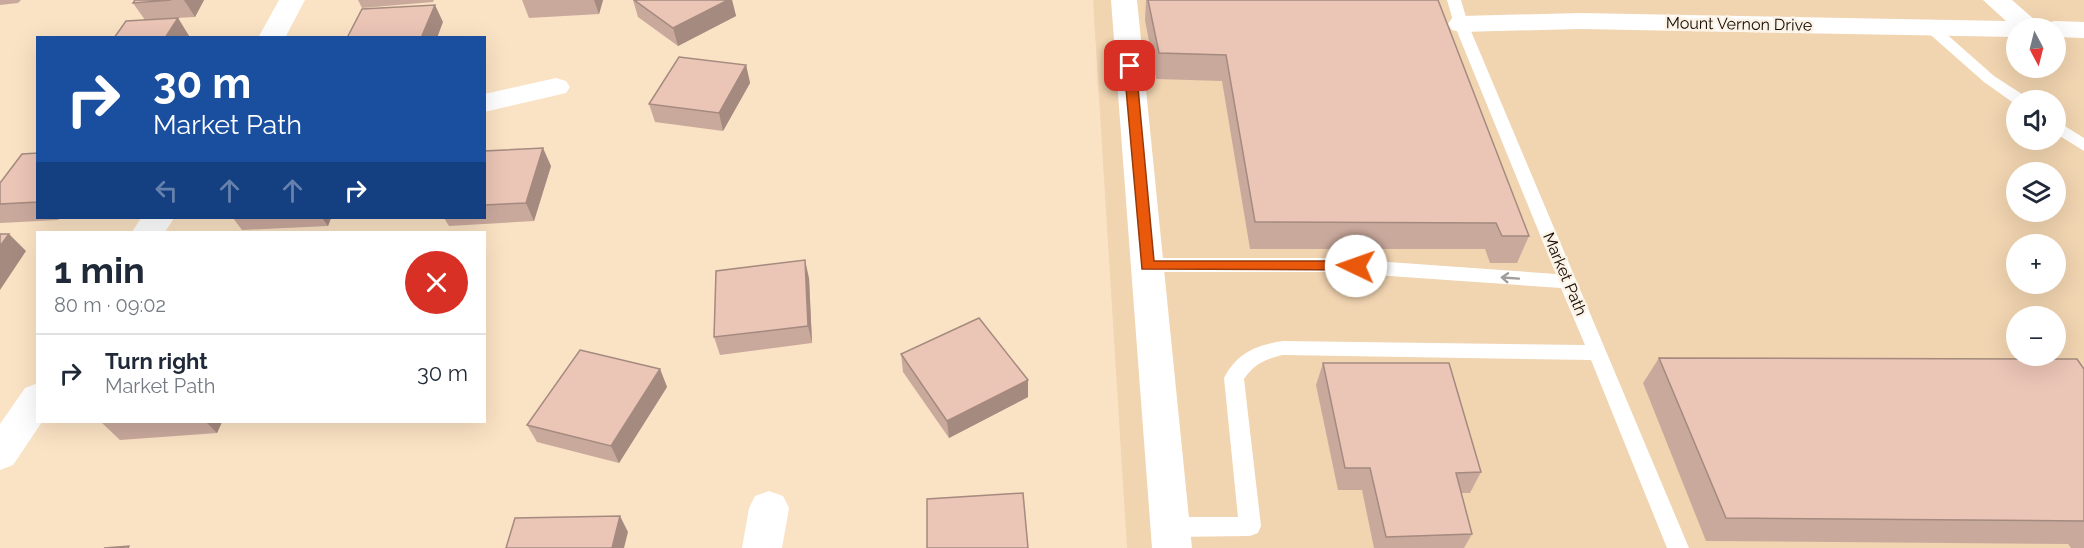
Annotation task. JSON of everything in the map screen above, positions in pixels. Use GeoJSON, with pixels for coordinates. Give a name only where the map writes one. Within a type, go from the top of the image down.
{"type":"FeatureCollection","features":[{"type":"Feature","properties":{"kind":"street"},"geometry":{"type":"LineString","coordinates":[[272,36],[292,0]]}},
{"type":"Feature","properties":{"kind":"street"},"geometry":{"type":"LineString","coordinates":[[1124,0],[1171,537]]}},
{"type":"Feature","properties":{"kind":"street"},"geometry":{"type":"LineString","coordinates":[[1996,0],[2018,18]]}},
{"type":"Feature","properties":{"kind":"street","name":"Mount Vernon Drive"},"geometry":{"type":"LineString","coordinates":[[1458,12],[1580,21],[2006,29]]}},
{"type":"Feature","properties":{"kind":"street"},"geometry":{"type":"LineString","coordinates":[[2066,29],[2084,30]]}},
{"type":"Feature","properties":{"kind":"street"},"geometry":{"type":"LineString","coordinates":[[486,103],[556,87]]}},
{"type":"Feature","properties":{"kind":"street"},"geometry":{"type":"LineString","coordinates":[[0,454],[36,401]]}},
{"type":"Feature","properties":{"kind":"street"},"geometry":{"type":"LineString","coordinates":[[762,548],[769,508]]}},
{"type":"Feature","properties":{"kind":"lane","name":"Market Path"},"geometry":{"type":"LineString","coordinates":[[1458,12],[1678,548]]}},
{"type":"Feature","properties":{"kind":"lane"},"geometry":{"type":"LineString","coordinates":[[1930,27],[1989,79],[2006,91]]}},
{"type":"Feature","properties":{"kind":"lane"},"geometry":{"type":"LineString","coordinates":[[2066,132],[2082,142]]}},
{"type":"Feature","properties":{"kind":"lane"},"geometry":{"type":"LineString","coordinates":[[1147,266],[1332,265],[1568,282]]}},
{"type":"Feature","properties":{"kind":"lane"},"geometry":{"type":"LineString","coordinates":[[1171,537],[1250,526],[1234,378],[1243,364],[1261,351],[1283,348],[1598,353]]}},
{"type":"Feature","properties":{"kind":"shaded area"},"geometry":{"type":"Polygon","coordinates":[[[1093,0],[2084,0],[2084,548],[1127,548],[1093,0]]]}},
{"type":"Feature","properties":{"kind":"building"},"geometry":{"type":"Polygon","coordinates":[[[135,0],[171,0],[133,3],[135,0]]]}},
{"type":"Feature","properties":{"kind":"building"},"geometry":{"type":"Polygon","coordinates":[[[634,0],[728,0],[673,28],[634,0]]]}},
{"type":"Feature","properties":{"kind":"building"},"geometry":{"type":"Polygon","coordinates":[[[1148,0],[1438,0],[1529,236],[1502,236],[1496,223],[1255,222],[1226,55],[1159,53],[1148,0]]]}},
{"type":"Feature","properties":{"kind":"building"},"geometry":{"type":"Polygon","coordinates":[[[435,5],[422,36],[348,36],[362,9],[435,5]]]}},
{"type":"Feature","properties":{"kind":"building"},"geometry":{"type":"Polygon","coordinates":[[[178,18],[166,36],[115,36],[126,21],[178,18]]]}},
{"type":"Feature","properties":{"kind":"building"},"geometry":{"type":"Polygon","coordinates":[[[679,57],[746,65],[719,113],[649,104],[679,57]]]}},
{"type":"Feature","properties":{"kind":"building"},"geometry":{"type":"Polygon","coordinates":[[[543,148],[526,203],[486,205],[486,151],[543,148]]]}},
{"type":"Feature","properties":{"kind":"building"},"geometry":{"type":"Polygon","coordinates":[[[36,153],[36,202],[0,204],[0,183],[22,154],[36,153]]]}},
{"type":"Feature","properties":{"kind":"building"},"geometry":{"type":"Polygon","coordinates":[[[0,234],[9,234],[0,246],[0,234]]]}},
{"type":"Feature","properties":{"kind":"building"},"geometry":{"type":"Polygon","coordinates":[[[805,260],[808,326],[714,337],[716,271],[805,260]]]}},
{"type":"Feature","properties":{"kind":"building"},"geometry":{"type":"Polygon","coordinates":[[[979,318],[1028,380],[947,421],[901,354],[979,318]]]}},
{"type":"Feature","properties":{"kind":"building"},"geometry":{"type":"Polygon","coordinates":[[[580,350],[660,369],[611,446],[527,425],[580,350]]]}},
{"type":"Feature","properties":{"kind":"building"},"geometry":{"type":"Polygon","coordinates":[[[1659,358],[2006,359],[2006,366],[2066,366],[2066,359],[2077,359],[2084,369],[2084,521],[1726,518],[1659,358]]]}},
{"type":"Feature","properties":{"kind":"building"},"geometry":{"type":"Polygon","coordinates":[[[1323,363],[1449,363],[1481,472],[1456,473],[1472,534],[1386,537],[1370,468],[1345,468],[1323,363]]]}},
{"type":"Feature","properties":{"kind":"building"},"geometry":{"type":"Polygon","coordinates":[[[1023,493],[1028,548],[927,548],[927,499],[1023,493]]]}},
{"type":"Feature","properties":{"kind":"building"},"geometry":{"type":"Polygon","coordinates":[[[620,516],[612,548],[506,548],[515,518],[620,516]]]}},
{"type":"Feature","properties":{"kind":"building"},"geometry":{"type":"Polygon","coordinates":[[[129,546],[128,548],[104,548],[129,546]]]}},
{"type":"Feature","properties":{"kind":"route"},"geometry":{"type":"LineString","coordinates":[[1130,66],[1147,266],[1356,266]]}}]}
